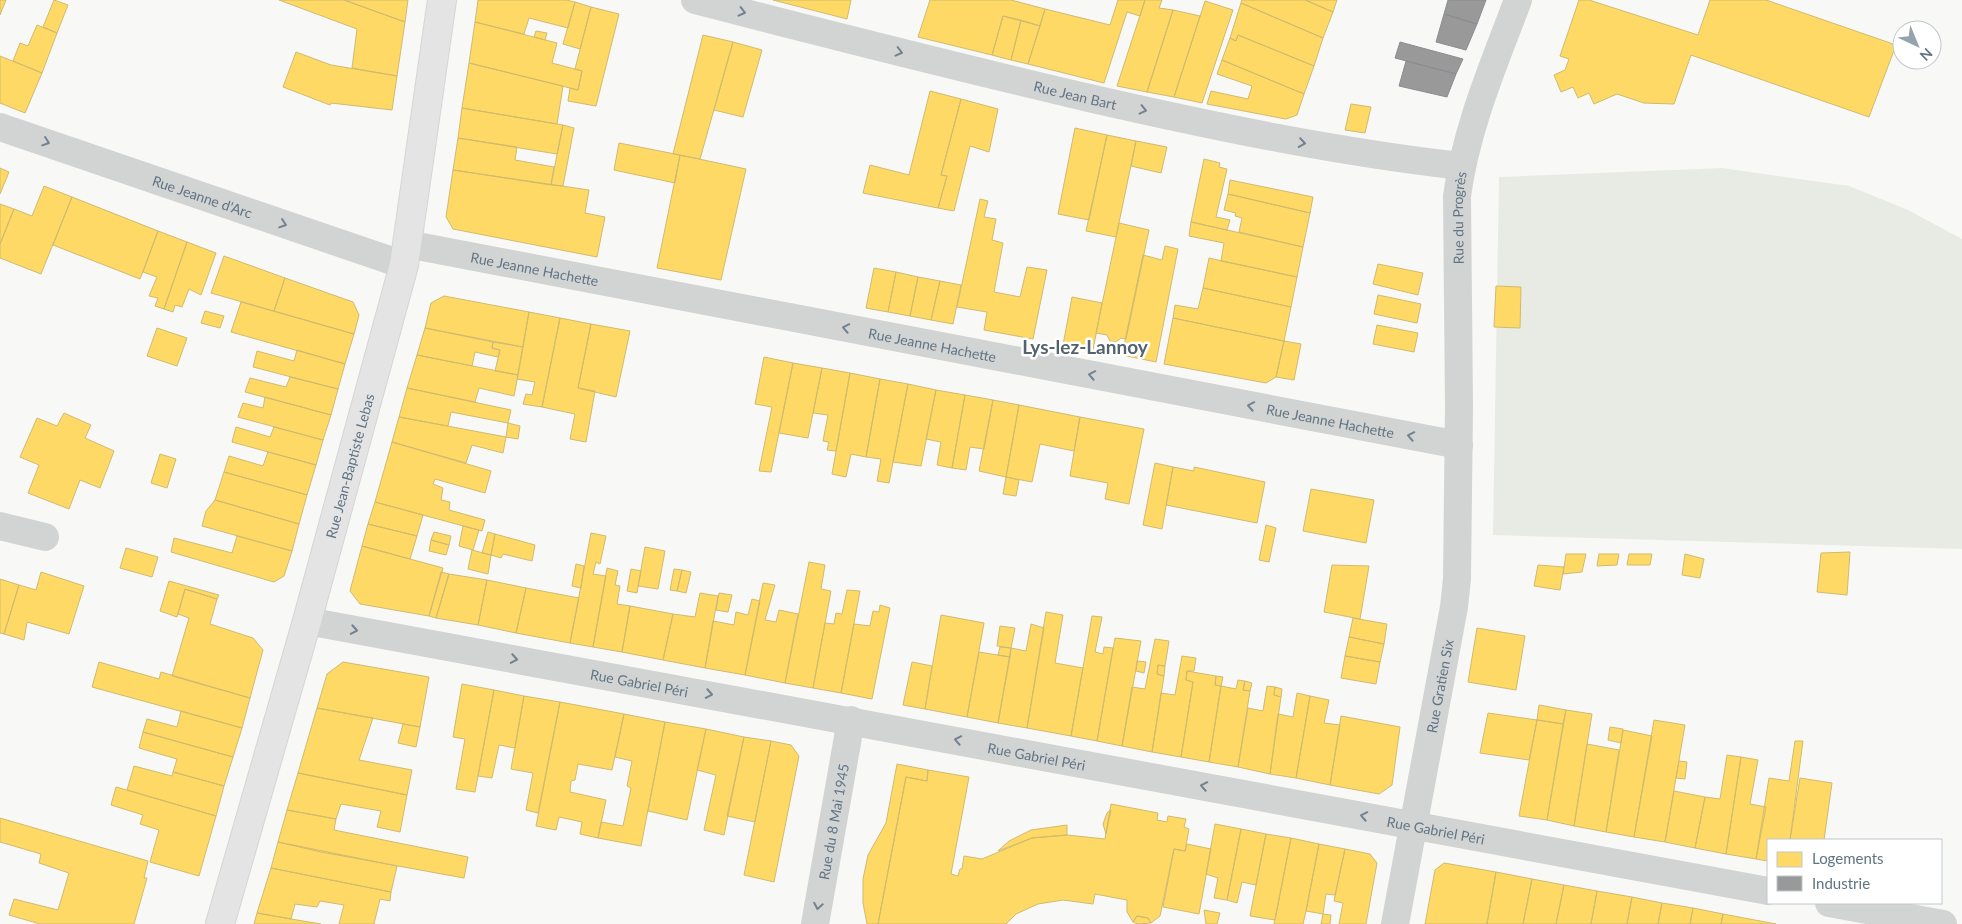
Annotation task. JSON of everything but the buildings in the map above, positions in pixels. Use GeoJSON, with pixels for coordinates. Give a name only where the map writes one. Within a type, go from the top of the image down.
{"type":"FeatureCollection","features":[{"type":"Feature","properties":{"kind":"street","name":"Rue Jean-Baptiste Lebas"},"geometry":{"type":"LineString","coordinates":[[220,924],[306,621],[406,255],[442,0]]}},
{"type":"Feature","properties":{"kind":"street","name":"Rue Jean Bart"},"geometry":{"type":"LineString","coordinates":[[695,0],[979,72],[1158,114],[1278,139],[1461,166]]}},
{"type":"Feature","properties":{"kind":"street","name":"Rue du Progrès"},"geometry":{"type":"LineString","coordinates":[[1459,445],[1457,196],[1468,136],[1518,0]]}},
{"type":"Feature","properties":{"kind":"street","name":"Rue Jeanne d'Arc"},"geometry":{"type":"LineString","coordinates":[[0,126],[406,255]]}},
{"type":"Feature","properties":{"kind":"street","name":"Rue Jeanne Hachette"},"geometry":{"type":"LineString","coordinates":[[406,255],[1459,445]]}},
{"type":"Feature","properties":{"kind":"street","name":"Rue Gratien Six"},"geometry":{"type":"LineString","coordinates":[[1395,924],[1454,607],[1457,579],[1459,445]]}},
{"type":"Feature","properties":{"kind":"street"},"geometry":{"type":"LineString","coordinates":[[0,526],[45,537]]}},
{"type":"Feature","properties":{"kind":"street","name":"Rue Gabriel Péri"},"geometry":{"type":"LineString","coordinates":[[306,621],[851,720],[1767,891]]}},
{"type":"Feature","properties":{"kind":"street","name":"Rue du 8 Mai 1945"},"geometry":{"type":"LineString","coordinates":[[815,924],[851,720]]}},
{"type":"Feature","properties":{"kind":"street"},"geometry":{"type":"LineString","coordinates":[[1834,904],[1943,924]]}},
{"type":"Feature","properties":{"kind":"shaded area"},"geometry":{"type":"Polygon","coordinates":[[[1722,168],[1849,186],[1908,210],[1962,239],[1962,549],[1493,535],[1499,177],[1722,168]]]}},
{"type":"Feature","properties":{"kind":"district","name":"Lys-lez-Lannoy"},"geometry":{"type":"Point","coordinates":[1085,346]}}]}
